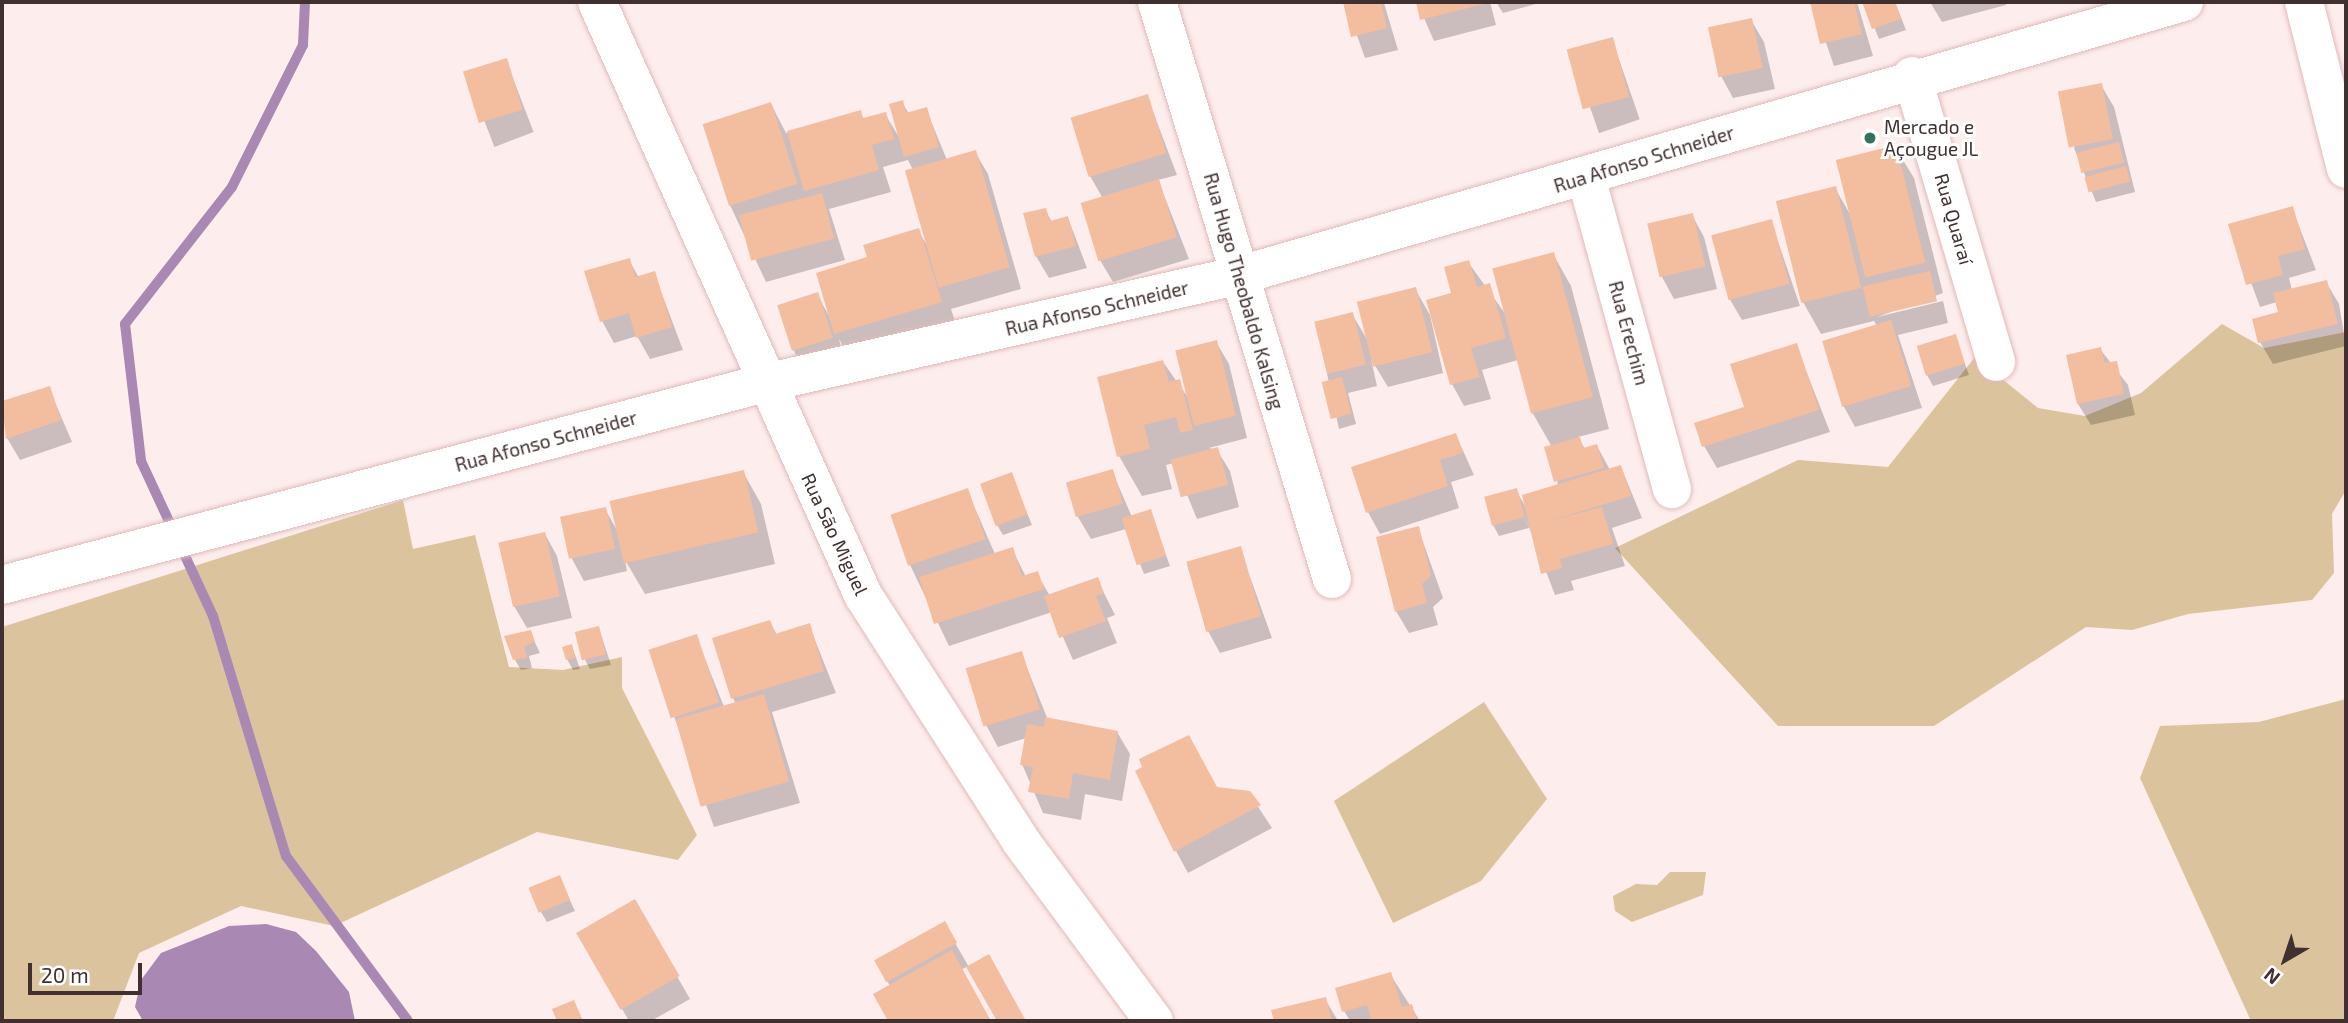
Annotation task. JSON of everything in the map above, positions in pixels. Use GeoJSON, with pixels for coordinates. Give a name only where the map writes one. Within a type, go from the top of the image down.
{"type":"FeatureCollection","features":[{"type":"Feature","properties":{"kind":"street","name":"Rua São Miguel"},"geometry":{"type":"LineString","coordinates":[[597,2],[765,383],[863,595],[1020,840],[1154,1021]]}},
{"type":"Feature","properties":{"kind":"street","name":"Rua Hugo Theobaldo Kalsing"},"geometry":{"type":"LineString","coordinates":[[1157,2],[1237,276],[1332,579]]}},
{"type":"Feature","properties":{"kind":"street","name":"Rua Afonso Schneider"},"geometry":{"type":"LineString","coordinates":[[2,585],[765,383],[1237,276],[1586,177],[1912,76],[2184,2]]}},
{"type":"Feature","properties":{"kind":"street"},"geometry":{"type":"LineString","coordinates":[[2304,2],[2346,169]]}},
{"type":"Feature","properties":{"kind":"street","name":"Rua Quaraí"},"geometry":{"type":"LineString","coordinates":[[1912,76],[1996,362]]}},
{"type":"Feature","properties":{"kind":"street","name":"Rua Erechim"},"geometry":{"type":"LineString","coordinates":[[1586,177],[1672,489]]}},
{"type":"Feature","properties":{"kind":"shaded area"},"geometry":{"type":"Polygon","coordinates":[[[2222,324],[2264,348],[2346,332],[2346,490],[2332,514],[2334,573],[2312,600],[2188,614],[2132,630],[2086,627],[1934,726],[1778,726],[1615,548],[1798,460],[1888,467],[1975,357],[2038,408],[2085,416],[2141,393],[2222,324]]]}},
{"type":"Feature","properties":{"kind":"shaded area"},"geometry":{"type":"Polygon","coordinates":[[[403,500],[413,549],[475,535],[509,667],[563,670],[622,657],[622,688],[697,835],[678,860],[537,832],[334,926],[241,906],[139,953],[113,1021],[2,1021],[2,627],[403,500]]]}},
{"type":"Feature","properties":{"kind":"shaded area"},"geometry":{"type":"Polygon","coordinates":[[[2346,699],[2346,1021],[2251,1021],[2140,778],[2160,726],[2259,722],[2346,699]]]}},
{"type":"Feature","properties":{"kind":"shaded area"},"geometry":{"type":"Polygon","coordinates":[[[1484,702],[1547,799],[1481,881],[1393,923],[1334,801],[1484,702]]]}},
{"type":"Feature","properties":{"kind":"shaded area"},"geometry":{"type":"Polygon","coordinates":[[[1670,872],[1706,872],[1703,895],[1632,922],[1615,911],[1613,896],[1636,884],[1657,885],[1670,872]]]}},
{"type":"Feature","properties":{"kind":"shaded area"},"geometry":{"type":"Polygon","coordinates":[[[266,924],[296,932],[316,951],[349,992],[355,1021],[143,1021],[135,1007],[141,980],[161,953],[229,926],[266,924]]]}},
{"type":"Feature","properties":{"kind":"building"},"geometry":{"type":"Polygon","coordinates":[[[1343,2],[1381,2],[1387,28],[1351,37],[1343,2]]]}},
{"type":"Feature","properties":{"kind":"building"},"geometry":{"type":"Polygon","coordinates":[[[1416,2],[1488,2],[1488,3],[1420,20],[1416,2]]]}},
{"type":"Feature","properties":{"kind":"building"},"geometry":{"type":"Polygon","coordinates":[[[1810,2],[1854,2],[1862,34],[1820,44],[1810,2]]]}},
{"type":"Feature","properties":{"kind":"building"},"geometry":{"type":"Polygon","coordinates":[[[1862,2],[1895,2],[1901,19],[1872,29],[1862,2]]]}},
{"type":"Feature","properties":{"kind":"building"},"geometry":{"type":"Polygon","coordinates":[[[1752,18],[1763,68],[1719,77],[1708,27],[1752,18]]]}},
{"type":"Feature","properties":{"kind":"building"},"geometry":{"type":"Polygon","coordinates":[[[1613,37],[1629,97],[1583,109],[1567,49],[1613,37]]]}},
{"type":"Feature","properties":{"kind":"building"},"geometry":{"type":"Polygon","coordinates":[[[507,58],[523,110],[479,123],[463,71],[507,58]]]}},
{"type":"Feature","properties":{"kind":"building"},"geometry":{"type":"Polygon","coordinates":[[[2102,83],[2113,139],[2069,148],[2058,92],[2102,83]]]}},
{"type":"Feature","properties":{"kind":"building"},"geometry":{"type":"Polygon","coordinates":[[[1148,94],[1166,153],[1089,177],[1071,118],[1148,94]]]}},
{"type":"Feature","properties":{"kind":"building"},"geometry":{"type":"Polygon","coordinates":[[[903,100],[906,113],[927,107],[939,147],[904,157],[889,104],[903,100]]]}},
{"type":"Feature","properties":{"kind":"building"},"geometry":{"type":"Polygon","coordinates":[[[771,102],[798,184],[729,206],[703,124],[771,102]]]}},
{"type":"Feature","properties":{"kind":"building"},"geometry":{"type":"Polygon","coordinates":[[[861,110],[863,118],[886,112],[894,139],[872,145],[879,170],[804,191],[787,131],[861,110]]]}},
{"type":"Feature","properties":{"kind":"building"},"geometry":{"type":"Polygon","coordinates":[[[2119,142],[2124,162],[2081,173],[2076,153],[2119,142]]]}},
{"type":"Feature","properties":{"kind":"building"},"geometry":{"type":"Polygon","coordinates":[[[1896,145],[1925,262],[1865,277],[1836,160],[1896,145]]]}},
{"type":"Feature","properties":{"kind":"building"},"geometry":{"type":"Polygon","coordinates":[[[976,150],[1010,267],[938,288],[905,170],[976,150]]]}},
{"type":"Feature","properties":{"kind":"building"},"geometry":{"type":"Polygon","coordinates":[[[2126,166],[2130,181],[2089,193],[2084,177],[2126,166]]]}},
{"type":"Feature","properties":{"kind":"building"},"geometry":{"type":"Polygon","coordinates":[[[1159,179],[1177,237],[1098,261],[1081,203],[1159,179]]]}},
{"type":"Feature","properties":{"kind":"building"},"geometry":{"type":"Polygon","coordinates":[[[1836,186],[1861,288],[1801,303],[1776,201],[1836,186]]]}},
{"type":"Feature","properties":{"kind":"building"},"geometry":{"type":"Polygon","coordinates":[[[822,193],[834,238],[751,261],[739,215],[822,193]]]}},
{"type":"Feature","properties":{"kind":"building"},"geometry":{"type":"Polygon","coordinates":[[[2293,206],[2305,249],[2278,256],[2283,275],[2246,285],[2228,224],[2293,206]]]}},
{"type":"Feature","properties":{"kind":"building"},"geometry":{"type":"Polygon","coordinates":[[[1046,208],[1050,221],[1068,216],[1076,246],[1035,257],[1023,213],[1046,208]]]}},
{"type":"Feature","properties":{"kind":"building"},"geometry":{"type":"Polygon","coordinates":[[[1693,213],[1705,267],[1660,277],[1647,224],[1693,213]]]}},
{"type":"Feature","properties":{"kind":"building"},"geometry":{"type":"Polygon","coordinates":[[[1772,219],[1789,284],[1728,300],[1711,235],[1772,219]]]}},
{"type":"Feature","properties":{"kind":"building"},"geometry":{"type":"Polygon","coordinates":[[[919,228],[942,302],[834,334],[816,273],[867,257],[863,245],[919,228]]]}},
{"type":"Feature","properties":{"kind":"building"},"geometry":{"type":"Polygon","coordinates":[[[1554,252],[1593,397],[1531,413],[1492,269],[1554,252]]]}},
{"type":"Feature","properties":{"kind":"building"},"geometry":{"type":"Polygon","coordinates":[[[630,258],[635,277],[655,271],[672,327],[636,338],[629,313],[600,322],[584,271],[630,258]]]}},
{"type":"Feature","properties":{"kind":"building"},"geometry":{"type":"Polygon","coordinates":[[[1469,260],[1477,287],[1490,283],[1506,338],[1471,348],[1480,377],[1450,385],[1426,300],[1451,293],[1444,267],[1469,260]]]}},
{"type":"Feature","properties":{"kind":"building"},"geometry":{"type":"Polygon","coordinates":[[[1930,271],[1937,301],[1870,317],[1863,287],[1930,271]]]}},
{"type":"Feature","properties":{"kind":"building"},"geometry":{"type":"Polygon","coordinates":[[[2327,280],[2338,324],[2258,343],[2252,319],[2278,312],[2273,293],[2327,280]]]}},
{"type":"Feature","properties":{"kind":"building"},"geometry":{"type":"Polygon","coordinates":[[[1416,287],[1432,352],[1373,367],[1357,302],[1416,287]]]}},
{"type":"Feature","properties":{"kind":"building"},"geometry":{"type":"Polygon","coordinates":[[[818,292],[833,338],[792,351],[777,305],[818,292]]]}},
{"type":"Feature","properties":{"kind":"building"},"geometry":{"type":"Polygon","coordinates":[[[1353,312],[1366,364],[1327,374],[1314,322],[1353,312]]]}},
{"type":"Feature","properties":{"kind":"building"},"geometry":{"type":"Polygon","coordinates":[[[1891,320],[1911,386],[1842,407],[1822,341],[1891,320]]]}},
{"type":"Feature","properties":{"kind":"building"},"geometry":{"type":"Polygon","coordinates":[[[1956,334],[1965,364],[1926,376],[1917,346],[1956,334]]]}},
{"type":"Feature","properties":{"kind":"building"},"geometry":{"type":"Polygon","coordinates":[[[1217,340],[1236,416],[1194,426],[1175,350],[1217,340]]]}},
{"type":"Feature","properties":{"kind":"building"},"geometry":{"type":"Polygon","coordinates":[[[1797,343],[1819,410],[1702,447],[1694,423],[1744,407],[1730,364],[1797,343]]]}},
{"type":"Feature","properties":{"kind":"building"},"geometry":{"type":"Polygon","coordinates":[[[2101,347],[2105,363],[2117,361],[2124,394],[2077,404],[2066,355],[2101,347]]]}},
{"type":"Feature","properties":{"kind":"building"},"geometry":{"type":"Polygon","coordinates":[[[1163,360],[1169,382],[1180,379],[1193,430],[1180,433],[1176,417],[1144,425],[1150,449],[1117,457],[1097,377],[1163,360]]]}},
{"type":"Feature","properties":{"kind":"building"},"geometry":{"type":"Polygon","coordinates":[[[1342,377],[1351,414],[1331,419],[1322,382],[1342,377]]]}},
{"type":"Feature","properties":{"kind":"building"},"geometry":{"type":"Polygon","coordinates":[[[50,386],[61,420],[6,439],[2,401],[50,386]]]}},
{"type":"Feature","properties":{"kind":"building"},"geometry":{"type":"Polygon","coordinates":[[[1456,433],[1463,453],[1440,460],[1448,486],[1366,513],[1351,467],[1456,433]]]}},
{"type":"Feature","properties":{"kind":"building"},"geometry":{"type":"Polygon","coordinates":[[[1580,437],[1583,448],[1597,444],[1604,468],[1554,482],[1544,447],[1580,437]]]}},
{"type":"Feature","properties":{"kind":"building"},"geometry":{"type":"Polygon","coordinates":[[[1218,447],[1228,485],[1181,497],[1171,460],[1218,447]]]}},
{"type":"Feature","properties":{"kind":"building"},"geometry":{"type":"Polygon","coordinates":[[[1621,465],[1631,496],[1549,521],[1602,507],[1613,544],[1560,559],[1562,568],[1541,574],[1522,495],[1621,465]]]}},
{"type":"Feature","properties":{"kind":"building"},"geometry":{"type":"Polygon","coordinates":[[[1113,469],[1123,504],[1076,517],[1066,483],[1113,469]]]}},
{"type":"Feature","properties":{"kind":"building"},"geometry":{"type":"Polygon","coordinates":[[[744,470],[758,532],[624,563],[610,501],[744,470]]]}},
{"type":"Feature","properties":{"kind":"building"},"geometry":{"type":"Polygon","coordinates":[[[1012,472],[1027,514],[995,526],[980,484],[1012,472]]]}},
{"type":"Feature","properties":{"kind":"building"},"geometry":{"type":"Polygon","coordinates":[[[968,488],[986,539],[908,566],[890,515],[968,488]]]}},
{"type":"Feature","properties":{"kind":"building"},"geometry":{"type":"Polygon","coordinates":[[[1517,488],[1525,517],[1492,526],[1484,497],[1517,488]]]}},
{"type":"Feature","properties":{"kind":"building"},"geometry":{"type":"Polygon","coordinates":[[[606,507],[615,549],[569,559],[560,517],[606,507]]]}},
{"type":"Feature","properties":{"kind":"building"},"geometry":{"type":"Polygon","coordinates":[[[1151,509],[1166,556],[1137,565],[1122,519],[1151,509]]]}},
{"type":"Feature","properties":{"kind":"building"},"geometry":{"type":"Polygon","coordinates":[[[1419,526],[1431,576],[1422,584],[1427,603],[1395,612],[1376,537],[1419,526]]]}},
{"type":"Feature","properties":{"kind":"building"},"geometry":{"type":"Polygon","coordinates":[[[545,532],[560,596],[513,607],[498,543],[545,532]]]}},
{"type":"Feature","properties":{"kind":"building"},"geometry":{"type":"Polygon","coordinates":[[[1241,546],[1261,616],[1206,632],[1186,562],[1241,546]]]}},
{"type":"Feature","properties":{"kind":"building"},"geometry":{"type":"Polygon","coordinates":[[[1013,547],[1022,576],[1038,571],[1044,589],[934,624],[919,577],[1013,547]]]}},
{"type":"Feature","properties":{"kind":"building"},"geometry":{"type":"Polygon","coordinates":[[[1098,577],[1104,593],[1096,596],[1106,621],[1059,638],[1044,596],[1098,577]]]}},
{"type":"Feature","properties":{"kind":"building"},"geometry":{"type":"Polygon","coordinates":[[[770,620],[775,634],[810,623],[824,671],[731,699],[712,638],[770,620]]]}},
{"type":"Feature","properties":{"kind":"building"},"geometry":{"type":"Polygon","coordinates":[[[599,626],[606,654],[582,660],[575,632],[599,626]]]}},
{"type":"Feature","properties":{"kind":"building"},"geometry":{"type":"Polygon","coordinates":[[[531,630],[535,642],[524,646],[527,658],[513,660],[504,636],[531,630]]]}},
{"type":"Feature","properties":{"kind":"building"},"geometry":{"type":"Polygon","coordinates":[[[697,634],[719,702],[671,718],[648,650],[697,634]]]}},
{"type":"Feature","properties":{"kind":"building"},"geometry":{"type":"Polygon","coordinates":[[[572,644],[575,658],[566,660],[562,647],[572,644]]]}},
{"type":"Feature","properties":{"kind":"building"},"geometry":{"type":"Polygon","coordinates":[[[1022,651],[1040,709],[983,727],[966,668],[1022,651]]]}},
{"type":"Feature","properties":{"kind":"building"},"geometry":{"type":"Polygon","coordinates":[[[764,694],[789,781],[701,807],[676,719],[764,694]]]}},
{"type":"Feature","properties":{"kind":"building"},"geometry":{"type":"Polygon","coordinates":[[[1045,717],[1118,731],[1110,780],[1073,773],[1069,799],[1028,792],[1033,767],[1020,765],[1027,724],[1044,727],[1045,717]]]}},
{"type":"Feature","properties":{"kind":"building"},"geometry":{"type":"Polygon","coordinates":[[[1189,735],[1217,787],[1250,791],[1261,805],[1174,852],[1135,771],[1142,767],[1139,759],[1189,735]]]}},
{"type":"Feature","properties":{"kind":"building"},"geometry":{"type":"Polygon","coordinates":[[[560,875],[570,900],[539,913],[528,888],[560,875]]]}},
{"type":"Feature","properties":{"kind":"building"},"geometry":{"type":"Polygon","coordinates":[[[635,899],[680,976],[621,1010],[576,933],[635,899]]]}},
{"type":"Feature","properties":{"kind":"building"},"geometry":{"type":"Polygon","coordinates":[[[945,921],[957,943],[886,982],[874,960],[945,921]]]}},
{"type":"Feature","properties":{"kind":"building"},"geometry":{"type":"Polygon","coordinates":[[[952,950],[991,1021],[888,1021],[873,994],[952,950]]]}},
{"type":"Feature","properties":{"kind":"building"},"geometry":{"type":"Polygon","coordinates":[[[989,954],[1026,1021],[997,1021],[966,967],[989,954]]]}},
{"type":"Feature","properties":{"kind":"building"},"geometry":{"type":"Polygon","coordinates":[[[1391,972],[1402,1007],[1412,1004],[1417,1021],[1372,1021],[1367,1005],[1342,1012],[1335,988],[1391,972]]]}},
{"type":"Feature","properties":{"kind":"building"},"geometry":{"type":"Polygon","coordinates":[[[1326,997],[1332,1021],[1274,1021],[1271,1010],[1326,997]]]}},
{"type":"Feature","properties":{"kind":"building"},"geometry":{"type":"Polygon","coordinates":[[[574,1000],[583,1021],[557,1021],[552,1009],[574,1000]]]}},
{"type":"Feature","properties":{"kind":"waterway"},"geometry":{"type":"LineString","coordinates":[[305,2],[303,45],[232,187],[125,324],[141,461],[213,616],[286,856],[408,1021]]}},
{"type":"Feature","properties":{"kind":"place","name":"Mercado e Açougue JL"},"geometry":{"type":"Point","coordinates":[1870,138]}}]}
